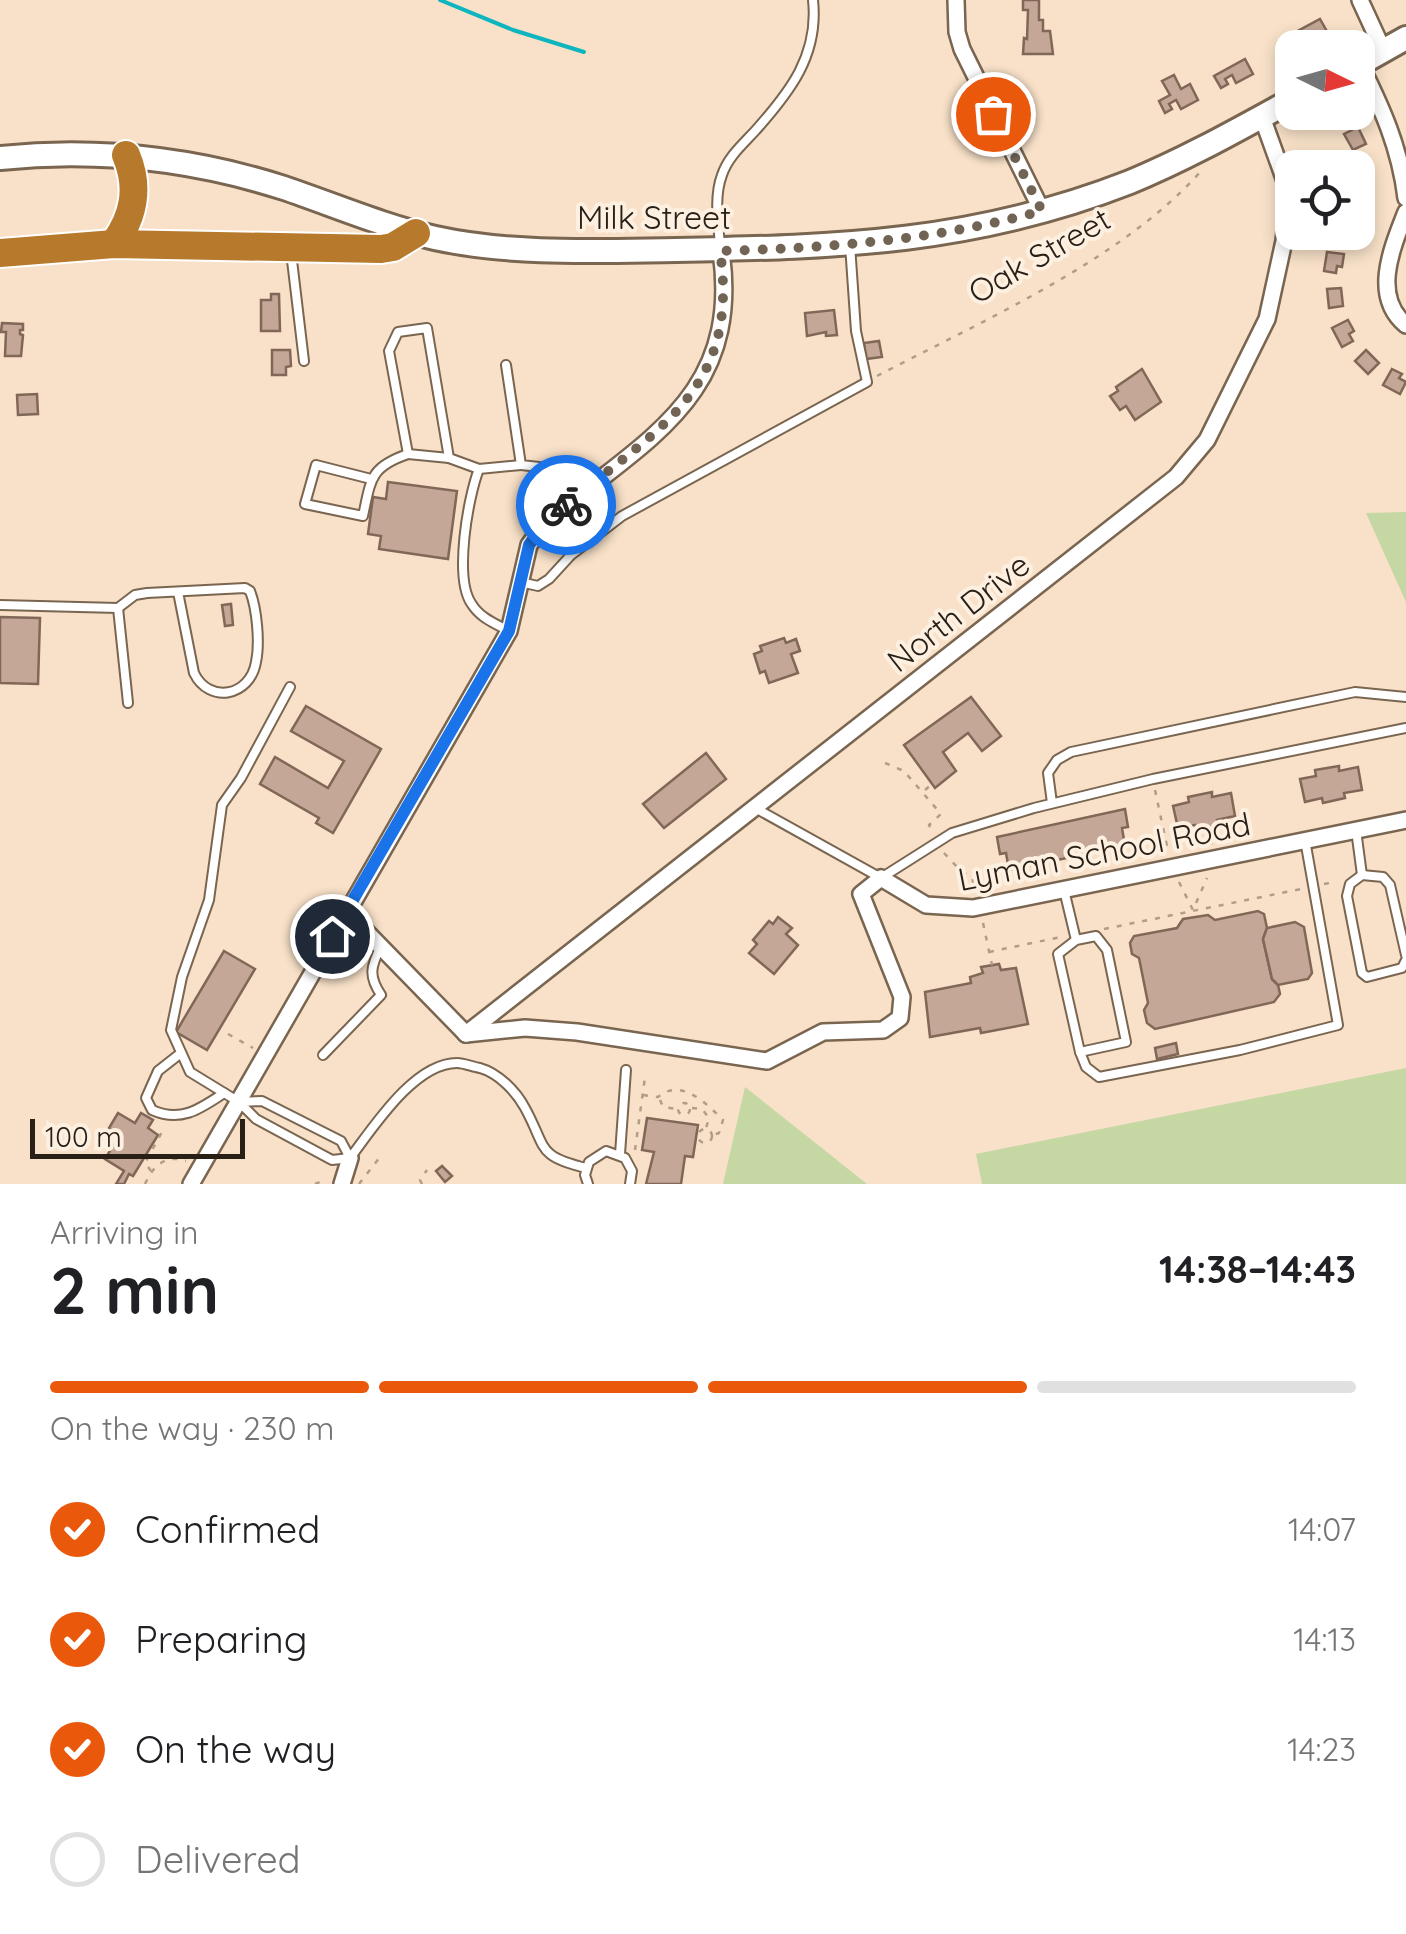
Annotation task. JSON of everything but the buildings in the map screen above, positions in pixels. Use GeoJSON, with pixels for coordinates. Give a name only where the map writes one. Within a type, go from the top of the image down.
{"type":"FeatureCollection","features":[{"type":"Feature","properties":{"kind":"highway"},"geometry":{"type":"LineString","coordinates":[[114,244],[128,221],[134,198],[133,176],[126,155]]}},
{"type":"Feature","properties":{"kind":"highway"},"geometry":{"type":"LineString","coordinates":[[0,253],[114,244],[381,249],[416,233]]}},
{"type":"Feature","properties":{"kind":"main road"},"geometry":{"type":"LineString","coordinates":[[1375,55],[1406,38]]}},
{"type":"Feature","properties":{"kind":"main road","name":"Milk Street"},"geometry":{"type":"LineString","coordinates":[[0,158],[77,153],[126,155],[219,170],[416,233],[462,243],[720,251],[850,246],[945,234],[1042,211],[1133,180],[1275,109]]}},
{"type":"Feature","properties":{"kind":"street"},"geometry":{"type":"LineString","coordinates":[[956,0],[956,32],[962,49],[1042,211]]}},
{"type":"Feature","properties":{"kind":"street"},"geometry":{"type":"LineString","coordinates":[[1360,0],[1384,50]]}},
{"type":"Feature","properties":{"kind":"street"},"geometry":{"type":"LineString","coordinates":[[1375,95],[1389,122],[1402,164],[1406,198]]}},
{"type":"Feature","properties":{"kind":"street","name":"North Drive"},"geometry":{"type":"LineString","coordinates":[[466,1034],[1176,476],[1207,440],[1267,319],[1284,241],[1289,192],[1262,116]]}},
{"type":"Feature","properties":{"kind":"street"},"geometry":{"type":"LineString","coordinates":[[1406,212],[1389,257],[1386,290],[1396,317],[1406,325]]}},
{"type":"Feature","properties":{"kind":"street"},"geometry":{"type":"LineString","coordinates":[[191,1184],[231,1097],[265,1056],[509,631],[529,545],[545,523],[673,416],[704,376],[723,326],[720,251]]}},
{"type":"Feature","properties":{"kind":"street","name":"Lyman School Road"},"geometry":{"type":"LineString","coordinates":[[880,878],[926,905],[980,907],[1406,820]]}},
{"type":"Feature","properties":{"kind":"street"},"geometry":{"type":"LineString","coordinates":[[346,911],[466,1034],[524,1028],[577,1032],[766,1061],[823,1032],[883,1030],[900,1018],[902,997],[860,894],[880,878]]}},
{"type":"Feature","properties":{"kind":"street"},"geometry":{"type":"LineString","coordinates":[[342,1184],[350,1158]]}},
{"type":"Feature","properties":{"kind":"lane"},"geometry":{"type":"LineString","coordinates":[[720,251],[720,178],[732,156],[804,68],[813,32],[813,0]]}},
{"type":"Feature","properties":{"kind":"lane"},"geometry":{"type":"LineString","coordinates":[[518,582],[538,586],[550,580],[570,555],[622,516],[867,382],[856,331],[850,246]]}},
{"type":"Feature","properties":{"kind":"lane"},"geometry":{"type":"LineString","coordinates":[[291,247],[304,360]]}},
{"type":"Feature","properties":{"kind":"lane"},"geometry":{"type":"LineString","coordinates":[[408,454],[390,351],[398,332],[427,328],[450,458]]}},
{"type":"Feature","properties":{"kind":"lane"},"geometry":{"type":"LineString","coordinates":[[506,365],[520,465]]}},
{"type":"Feature","properties":{"kind":"lane"},"geometry":{"type":"LineString","coordinates":[[371,478],[316,465],[305,504],[362,516],[371,478],[385,462],[408,454],[450,458],[479,469],[520,465],[557,469],[580,493]]}},
{"type":"Feature","properties":{"kind":"lane"},"geometry":{"type":"LineString","coordinates":[[479,469],[464,555],[465,593],[482,618],[509,631]]}},
{"type":"Feature","properties":{"kind":"lane"},"geometry":{"type":"LineString","coordinates":[[0,606],[118,608],[136,595],[178,592],[245,588],[254,602],[256,662],[244,685],[234,692],[212,693],[200,686],[194,674],[178,592]]}},
{"type":"Feature","properties":{"kind":"lane"},"geometry":{"type":"LineString","coordinates":[[118,608],[128,703]]}},
{"type":"Feature","properties":{"kind":"lane"},"geometry":{"type":"LineString","coordinates":[[290,686],[222,806],[210,900],[182,977],[171,1030],[190,1072],[231,1097],[256,1119],[332,1160],[350,1158],[404,1091],[424,1075],[459,1063],[489,1071],[506,1084],[524,1107],[538,1142],[558,1161],[586,1168]]}},
{"type":"Feature","properties":{"kind":"lane"},"geometry":{"type":"LineString","coordinates":[[1052,803],[1048,773],[1057,760],[1071,752],[1355,692],[1406,698]]}},
{"type":"Feature","properties":{"kind":"lane"},"geometry":{"type":"LineString","coordinates":[[753,806],[880,878],[952,833],[1052,803],[1406,728]]}},
{"type":"Feature","properties":{"kind":"lane"},"geometry":{"type":"LineString","coordinates":[[1356,830],[1362,876]]}},
{"type":"Feature","properties":{"kind":"lane"},"geometry":{"type":"LineString","coordinates":[[1080,1052],[1126,1042],[1107,950],[1096,936],[1075,938],[1058,954],[1080,1052],[1086,1067],[1099,1078],[1240,1050],[1338,1025],[1305,840]]}},
{"type":"Feature","properties":{"kind":"lane"},"geometry":{"type":"LineString","coordinates":[[1362,876],[1383,878],[1390,885],[1406,958],[1402,968],[1367,977],[1362,974],[1347,896],[1350,884],[1362,876]]}},
{"type":"Feature","properties":{"kind":"lane"},"geometry":{"type":"LineString","coordinates":[[1064,890],[1075,938]]}},
{"type":"Feature","properties":{"kind":"lane"},"geometry":{"type":"LineString","coordinates":[[323,1056],[382,995],[372,982],[371,966],[381,946]]}},
{"type":"Feature","properties":{"kind":"lane"},"geometry":{"type":"LineString","coordinates":[[181,1053],[158,1071],[146,1098],[152,1110],[179,1116],[231,1097],[262,1100],[341,1140],[350,1158]]}},
{"type":"Feature","properties":{"kind":"lane"},"geometry":{"type":"LineString","coordinates":[[620,1154],[626,1070]]}},
{"type":"Feature","properties":{"kind":"lane"},"geometry":{"type":"LineString","coordinates":[[586,1168],[600,1153],[620,1154],[630,1164],[630,1184]]}},
{"type":"Feature","properties":{"kind":"lane"},"geometry":{"type":"LineString","coordinates":[[586,1168],[588,1184]]}},
{"type":"Feature","properties":{"kind":"path","name":"Oak Street"},"geometry":{"type":"LineString","coordinates":[[867,382],[1065,275],[1147,224],[1200,172],[1210,156],[1209,145]]}},
{"type":"Feature","properties":{"kind":"path"},"geometry":{"type":"LineString","coordinates":[[885,763],[904,771],[941,814],[929,825],[946,856],[972,878],[992,965]]}},
{"type":"Feature","properties":{"kind":"path"},"geometry":{"type":"LineString","coordinates":[[924,791],[932,784]]}},
{"type":"Feature","properties":{"kind":"path"},"geometry":{"type":"LineString","coordinates":[[990,952],[1075,938],[1335,882]]}},
{"type":"Feature","properties":{"kind":"path"},"geometry":{"type":"LineString","coordinates":[[228,1034],[265,1056]]}},
{"type":"Feature","properties":{"kind":"path"},"geometry":{"type":"LineString","coordinates":[[634,1154],[645,1077]]}},
{"type":"Feature","properties":{"kind":"path"},"geometry":{"type":"LineString","coordinates":[[642,1095],[658,1097],[671,1089],[681,1089],[723,1120],[719,1133],[707,1142],[700,1140],[698,1134],[706,1129],[709,1118],[702,1108],[684,1104],[679,1108],[663,1107],[658,1097]]}},
{"type":"Feature","properties":{"kind":"path"},"geometry":{"type":"LineString","coordinates":[[679,1108],[685,1115],[690,1108]]}},
{"type":"Feature","properties":{"kind":"path"},"geometry":{"type":"LineString","coordinates":[[706,1129],[711,1136]]}},
{"type":"Feature","properties":{"kind":"path"},"geometry":{"type":"LineString","coordinates":[[151,1170],[146,1163],[163,1130]]}},
{"type":"Feature","properties":{"kind":"path"},"geometry":{"type":"LineString","coordinates":[[359,1184],[380,1157]]}},
{"type":"Feature","properties":{"kind":"path"},"geometry":{"type":"LineString","coordinates":[[144,1184],[151,1170],[165,1160],[188,1161]]}},
{"type":"Feature","properties":{"kind":"path"},"geometry":{"type":"LineString","coordinates":[[422,1184],[420,1180],[427,1170]]}},
{"type":"Feature","properties":{"kind":"green space"},"geometry":{"type":"Polygon","coordinates":[[[1406,512],[1406,602],[1366,513],[1406,512]]]}},
{"type":"Feature","properties":{"kind":"green space"},"geometry":{"type":"Polygon","coordinates":[[[1406,1068],[1406,1184],[982,1184],[976,1154],[1406,1068]]]}},
{"type":"Feature","properties":{"kind":"green space"},"geometry":{"type":"Polygon","coordinates":[[[745,1087],[867,1184],[723,1184],[745,1087]]]}},
{"type":"Feature","properties":{"kind":"waterway"},"geometry":{"type":"LineString","coordinates":[[440,0],[513,30],[584,52]]}},
{"type":"Feature","properties":{"kind":"way so far"},"geometry":{"type":"LineString","coordinates":[[566,505],[673,416],[704,376],[723,326],[724,272],[720,251],[817,248],[913,239],[1042,211],[993,114]]}},
{"type":"Feature","properties":{"kind":"route"},"geometry":{"type":"LineString","coordinates":[[332,936],[509,631],[529,545],[545,523],[566,505]]}}]}
